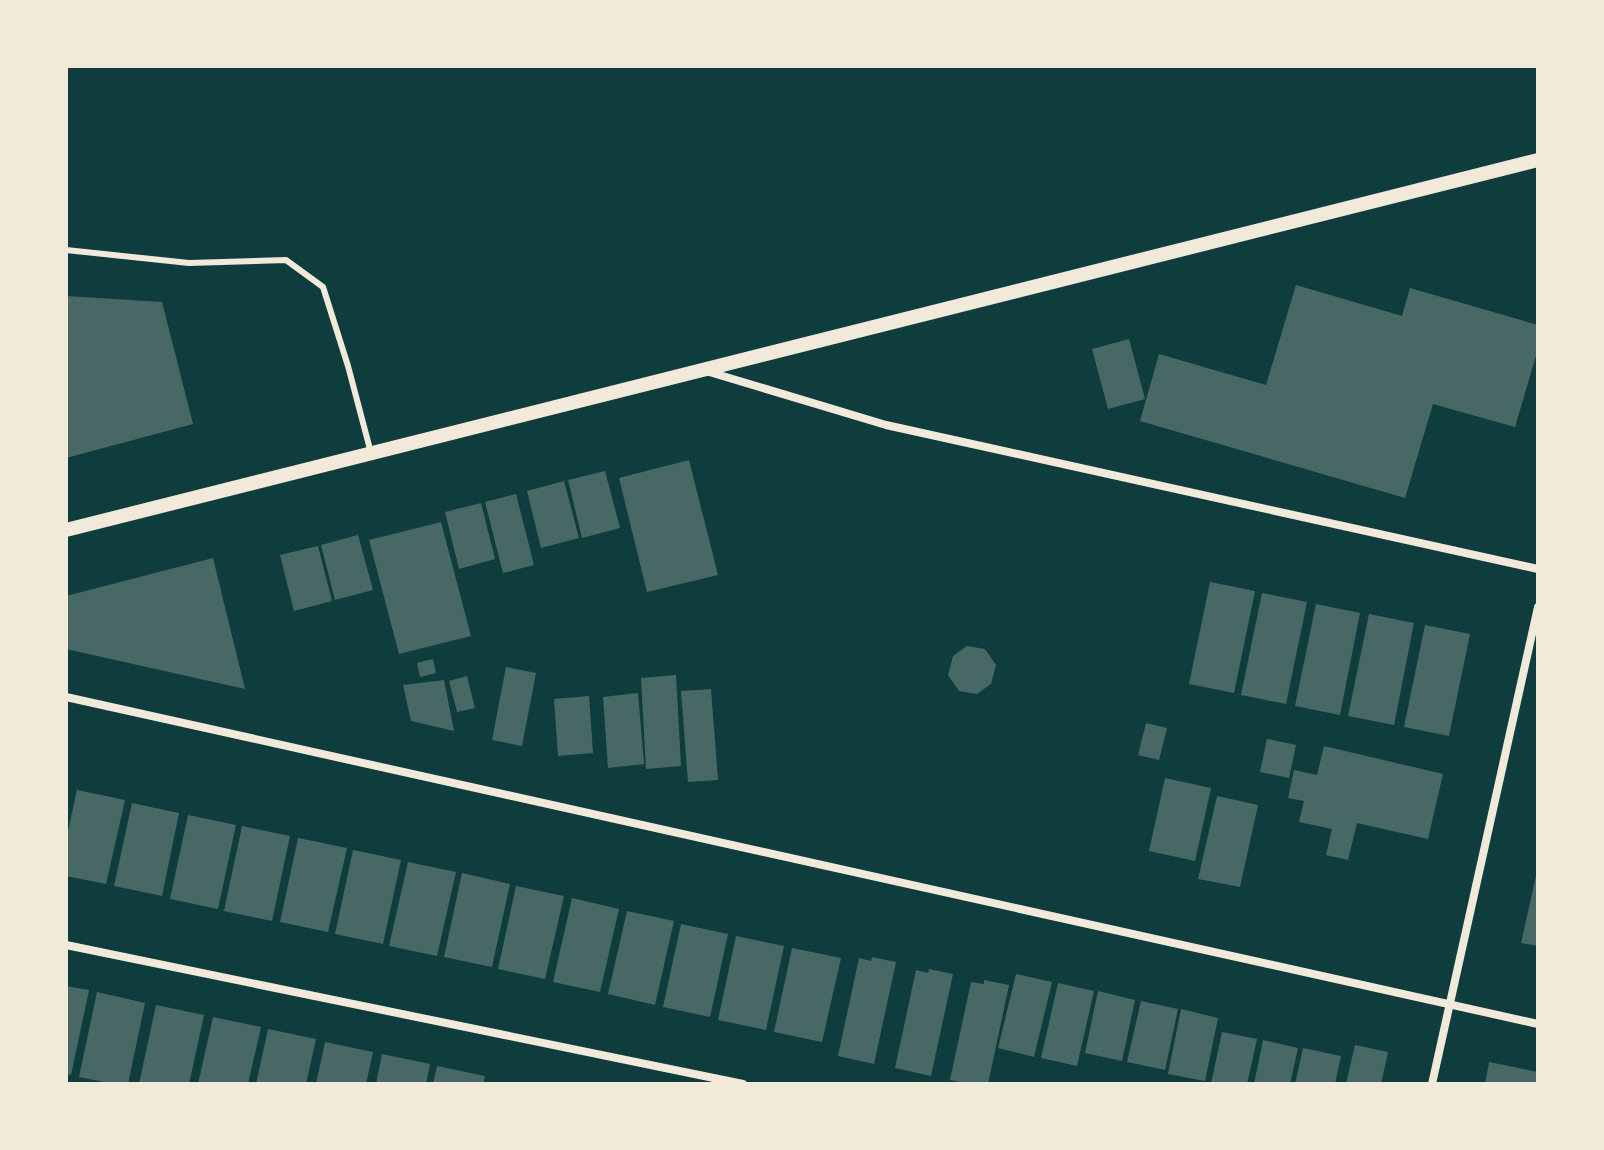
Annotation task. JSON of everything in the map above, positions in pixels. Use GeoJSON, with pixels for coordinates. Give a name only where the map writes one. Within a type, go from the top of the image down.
{"type":"FeatureCollection","features":[{"type":"Feature","properties":{"kind":"street"},"geometry":{"type":"LineString","coordinates":[[66,530],[1538,160]]}},
{"type":"Feature","properties":{"kind":"street"},"geometry":{"type":"LineString","coordinates":[[704,370],[886,425],[1538,569]]}},
{"type":"Feature","properties":{"kind":"street"},"geometry":{"type":"LineString","coordinates":[[1432,1084],[1538,607]]}},
{"type":"Feature","properties":{"kind":"street"},"geometry":{"type":"LineString","coordinates":[[66,697],[1538,1024]]}},
{"type":"Feature","properties":{"kind":"street"},"geometry":{"type":"LineString","coordinates":[[66,945],[743,1084]]}},
{"type":"Feature","properties":{"kind":"lane"},"geometry":{"type":"LineString","coordinates":[[66,250],[189,263],[286,260],[323,287],[371,453]]}},
{"type":"Feature","properties":{"kind":"building"},"geometry":{"type":"Polygon","coordinates":[[[1296,285],[1402,316],[1410,288],[1538,325],[1538,349],[1515,427],[1433,404],[1405,498],[1140,421],[1159,354],[1266,385],[1296,285]]]}},
{"type":"Feature","properties":{"kind":"building"},"geometry":{"type":"Polygon","coordinates":[[[66,296],[162,302],[193,424],[66,458],[66,296]]]}},
{"type":"Feature","properties":{"kind":"building"},"geometry":{"type":"Polygon","coordinates":[[[1129,339],[1145,399],[1108,409],[1092,349],[1129,339]]]}},
{"type":"Feature","properties":{"kind":"building"},"geometry":{"type":"Polygon","coordinates":[[[689,460],[718,575],[647,592],[619,478],[689,460]]]}},
{"type":"Feature","properties":{"kind":"building"},"geometry":{"type":"Polygon","coordinates":[[[605,471],[620,528],[582,538],[568,480],[605,471]]]}},
{"type":"Feature","properties":{"kind":"building"},"geometry":{"type":"Polygon","coordinates":[[[564,481],[579,538],[541,548],[527,491],[564,481]]]}},
{"type":"Feature","properties":{"kind":"building"},"geometry":{"type":"Polygon","coordinates":[[[516,494],[534,565],[503,573],[485,502],[516,494]]]}},
{"type":"Feature","properties":{"kind":"building"},"geometry":{"type":"Polygon","coordinates":[[[481,503],[495,559],[459,569],[445,512],[481,503]]]}},
{"type":"Feature","properties":{"kind":"building"},"geometry":{"type":"Polygon","coordinates":[[[441,522],[471,636],[399,654],[369,540],[441,522]]]}},
{"type":"Feature","properties":{"kind":"building"},"geometry":{"type":"Polygon","coordinates":[[[358,535],[373,590],[335,600],[321,545],[358,535]]]}},
{"type":"Feature","properties":{"kind":"building"},"geometry":{"type":"Polygon","coordinates":[[[318,546],[332,601],[294,611],[280,555],[318,546]]]}},
{"type":"Feature","properties":{"kind":"building"},"geometry":{"type":"Polygon","coordinates":[[[213,558],[245,689],[66,649],[66,596],[213,558]]]}},
{"type":"Feature","properties":{"kind":"building"},"geometry":{"type":"Polygon","coordinates":[[[1210,582],[1255,591],[1234,693],[1189,684],[1210,582]]]}},
{"type":"Feature","properties":{"kind":"building"},"geometry":{"type":"Polygon","coordinates":[[[1262,593],[1307,602],[1286,704],[1241,695],[1262,593]]]}},
{"type":"Feature","properties":{"kind":"building"},"geometry":{"type":"Polygon","coordinates":[[[1316,604],[1360,613],[1340,715],[1295,706],[1316,604]]]}},
{"type":"Feature","properties":{"kind":"building"},"geometry":{"type":"Polygon","coordinates":[[[1369,614],[1414,623],[1394,725],[1348,716],[1369,614]]]}},
{"type":"Feature","properties":{"kind":"building"},"geometry":{"type":"Polygon","coordinates":[[[1425,625],[1470,634],[1449,736],[1404,727],[1425,625]]]}},
{"type":"Feature","properties":{"kind":"building"},"geometry":{"type":"Polygon","coordinates":[[[967,646],[985,649],[996,665],[991,684],[977,694],[959,691],[948,675],[953,656],[967,646]]]}},
{"type":"Feature","properties":{"kind":"building"},"geometry":{"type":"Polygon","coordinates":[[[433,659],[436,673],[420,677],[417,663],[433,659]]]}},
{"type":"Feature","properties":{"kind":"building"},"geometry":{"type":"Polygon","coordinates":[[[506,667],[536,673],[522,746],[492,740],[506,667]]]}},
{"type":"Feature","properties":{"kind":"building"},"geometry":{"type":"Polygon","coordinates":[[[676,675],[681,766],[646,769],[641,678],[676,675]]]}},
{"type":"Feature","properties":{"kind":"building"},"geometry":{"type":"Polygon","coordinates":[[[467,676],[475,708],[457,712],[449,681],[467,676]]]}},
{"type":"Feature","properties":{"kind":"building"},"geometry":{"type":"Polygon","coordinates":[[[444,680],[454,731],[411,721],[403,685],[444,680]]]}},
{"type":"Feature","properties":{"kind":"building"},"geometry":{"type":"Polygon","coordinates":[[[711,689],[718,780],[688,782],[681,691],[711,689]]]}},
{"type":"Feature","properties":{"kind":"building"},"geometry":{"type":"Polygon","coordinates":[[[638,693],[644,764],[608,768],[603,697],[638,693]]]}},
{"type":"Feature","properties":{"kind":"building"},"geometry":{"type":"Polygon","coordinates":[[[589,696],[593,753],[558,756],[554,699],[589,696]]]}},
{"type":"Feature","properties":{"kind":"building"},"geometry":{"type":"Polygon","coordinates":[[[1146,723],[1167,728],[1159,760],[1138,755],[1146,723]]]}},
{"type":"Feature","properties":{"kind":"building"},"geometry":{"type":"Polygon","coordinates":[[[1267,739],[1296,745],[1289,778],[1260,772],[1267,739]]]}},
{"type":"Feature","properties":{"kind":"building"},"geometry":{"type":"Polygon","coordinates":[[[1324,746],[1443,774],[1428,839],[1357,823],[1348,860],[1326,855],[1332,829],[1299,822],[1304,801],[1288,798],[1294,770],[1317,775],[1324,746]]]}},
{"type":"Feature","properties":{"kind":"building"},"geometry":{"type":"Polygon","coordinates":[[[1165,778],[1211,788],[1195,861],[1149,851],[1165,778]]]}},
{"type":"Feature","properties":{"kind":"building"},"geometry":{"type":"Polygon","coordinates":[[[77,790],[125,800],[106,884],[66,876],[66,840],[77,790]]]}},
{"type":"Feature","properties":{"kind":"building"},"geometry":{"type":"Polygon","coordinates":[[[1217,796],[1258,805],[1240,887],[1198,879],[1217,796]]]}},
{"type":"Feature","properties":{"kind":"building"},"geometry":{"type":"Polygon","coordinates":[[[132,803],[179,813],[162,896],[114,886],[132,803]]]}},
{"type":"Feature","properties":{"kind":"building"},"geometry":{"type":"Polygon","coordinates":[[[188,815],[236,825],[218,909],[170,899],[188,815]]]}},
{"type":"Feature","properties":{"kind":"building"},"geometry":{"type":"Polygon","coordinates":[[[242,826],[290,836],[272,921],[224,911],[242,826]]]}},
{"type":"Feature","properties":{"kind":"building"},"geometry":{"type":"Polygon","coordinates":[[[298,838],[347,848],[328,932],[280,922],[298,838]]]}},
{"type":"Feature","properties":{"kind":"building"},"geometry":{"type":"Polygon","coordinates":[[[353,850],[401,860],[383,944],[335,934],[353,850]]]}},
{"type":"Feature","properties":{"kind":"building"},"geometry":{"type":"Polygon","coordinates":[[[408,862],[456,872],[437,956],[389,946],[408,862]]]}},
{"type":"Feature","properties":{"kind":"building"},"geometry":{"type":"Polygon","coordinates":[[[1538,871],[1538,946],[1521,943],[1538,871]]]}},
{"type":"Feature","properties":{"kind":"building"},"geometry":{"type":"Polygon","coordinates":[[[462,873],[510,884],[492,967],[444,957],[462,873]]]}},
{"type":"Feature","properties":{"kind":"building"},"geometry":{"type":"Polygon","coordinates":[[[516,886],[564,896],[545,979],[498,969],[516,886]]]}},
{"type":"Feature","properties":{"kind":"building"},"geometry":{"type":"Polygon","coordinates":[[[572,898],[619,909],[600,992],[553,982],[572,898]]]}},
{"type":"Feature","properties":{"kind":"building"},"geometry":{"type":"Polygon","coordinates":[[[627,911],[674,921],[655,1005],[608,994],[627,911]]]}},
{"type":"Feature","properties":{"kind":"building"},"geometry":{"type":"Polygon","coordinates":[[[681,924],[728,934],[710,1017],[663,1007],[681,924]]]}},
{"type":"Feature","properties":{"kind":"building"},"geometry":{"type":"Polygon","coordinates":[[[736,936],[784,946],[766,1030],[718,1020],[736,936]]]}},
{"type":"Feature","properties":{"kind":"building"},"geometry":{"type":"Polygon","coordinates":[[[792,948],[841,958],[822,1042],[774,1032],[792,948]]]}},
{"type":"Feature","properties":{"kind":"building"},"geometry":{"type":"Polygon","coordinates":[[[872,957],[896,962],[874,1064],[838,1056],[859,958],[871,961],[872,957]]]}},
{"type":"Feature","properties":{"kind":"building"},"geometry":{"type":"Polygon","coordinates":[[[929,969],[953,974],[931,1076],[895,1068],[916,970],[928,973],[929,969]]]}},
{"type":"Feature","properties":{"kind":"building"},"geometry":{"type":"Polygon","coordinates":[[[1016,974],[1052,982],[1034,1057],[998,1048],[1016,974]]]}},
{"type":"Feature","properties":{"kind":"building"},"geometry":{"type":"Polygon","coordinates":[[[984,980],[1009,985],[988,1084],[950,1080],[971,982],[984,984],[984,980]]]}},
{"type":"Feature","properties":{"kind":"building"},"geometry":{"type":"Polygon","coordinates":[[[1058,983],[1094,991],[1077,1066],[1041,1058],[1058,983]]]}},
{"type":"Feature","properties":{"kind":"building"},"geometry":{"type":"Polygon","coordinates":[[[66,986],[89,990],[71,1075],[66,1074],[66,986]]]}},
{"type":"Feature","properties":{"kind":"building"},"geometry":{"type":"Polygon","coordinates":[[[1098,991],[1135,1000],[1122,1061],[1085,1053],[1098,991]]]}},
{"type":"Feature","properties":{"kind":"building"},"geometry":{"type":"Polygon","coordinates":[[[97,992],[145,1003],[128,1084],[79,1077],[97,992]]]}},
{"type":"Feature","properties":{"kind":"building"},"geometry":{"type":"Polygon","coordinates":[[[1141,1001],[1178,1009],[1165,1070],[1127,1062],[1141,1001]]]}},
{"type":"Feature","properties":{"kind":"building"},"geometry":{"type":"Polygon","coordinates":[[[156,1005],[204,1015],[189,1084],[139,1084],[156,1005]]]}},
{"type":"Feature","properties":{"kind":"building"},"geometry":{"type":"Polygon","coordinates":[[[1181,1009],[1218,1018],[1205,1081],[1168,1074],[1181,1009]]]}},
{"type":"Feature","properties":{"kind":"building"},"geometry":{"type":"Polygon","coordinates":[[[213,1017],[261,1027],[248,1084],[198,1084],[213,1017]]]}},
{"type":"Feature","properties":{"kind":"building"},"geometry":{"type":"Polygon","coordinates":[[[268,1029],[316,1039],[306,1084],[256,1084],[268,1029]]]}},
{"type":"Feature","properties":{"kind":"building"},"geometry":{"type":"Polygon","coordinates":[[[1222,1032],[1257,1039],[1247,1084],[1211,1084],[1222,1032]]]}},
{"type":"Feature","properties":{"kind":"building"},"geometry":{"type":"Polygon","coordinates":[[[1263,1040],[1298,1048],[1290,1084],[1254,1084],[1263,1040]]]}},
{"type":"Feature","properties":{"kind":"building"},"geometry":{"type":"Polygon","coordinates":[[[325,1042],[373,1052],[366,1084],[316,1084],[325,1042]]]}},
{"type":"Feature","properties":{"kind":"building"},"geometry":{"type":"Polygon","coordinates":[[[1355,1045],[1388,1052],[1381,1084],[1346,1084],[1355,1045]]]}},
{"type":"Feature","properties":{"kind":"building"},"geometry":{"type":"Polygon","coordinates":[[[1303,1048],[1341,1056],[1335,1084],[1295,1084],[1303,1048]]]}},
{"type":"Feature","properties":{"kind":"building"},"geometry":{"type":"Polygon","coordinates":[[[382,1054],[430,1064],[426,1084],[376,1084],[382,1054]]]}},
{"type":"Feature","properties":{"kind":"building"},"geometry":{"type":"Polygon","coordinates":[[[1489,1062],[1538,1072],[1538,1084],[1485,1084],[1489,1062]]]}},
{"type":"Feature","properties":{"kind":"building"},"geometry":{"type":"Polygon","coordinates":[[[437,1066],[485,1076],[483,1084],[433,1084],[437,1066]]]}}]}
